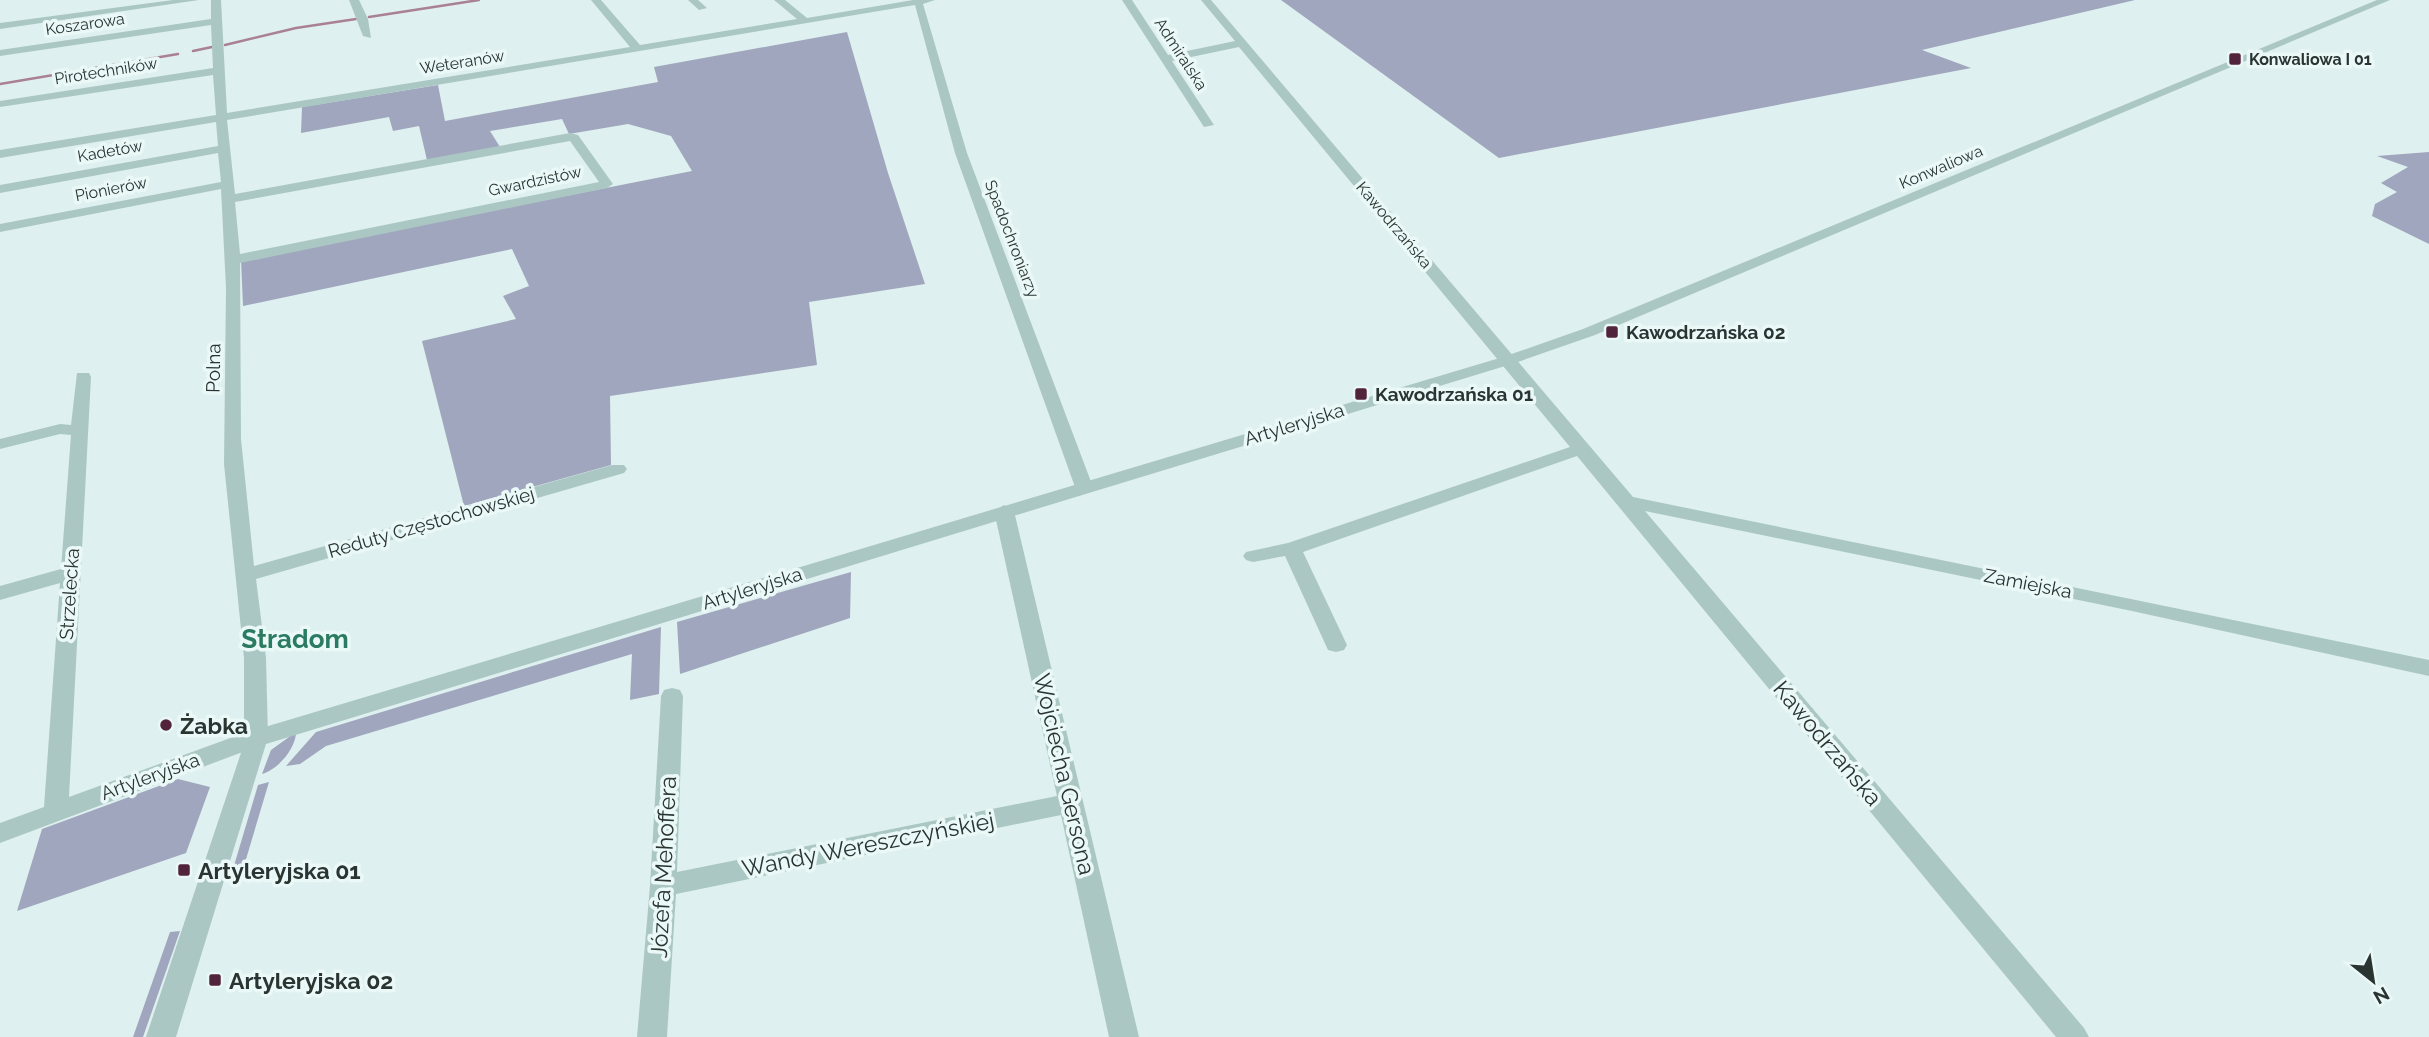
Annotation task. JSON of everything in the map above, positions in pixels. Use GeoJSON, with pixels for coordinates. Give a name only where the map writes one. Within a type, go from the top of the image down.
{"type":"FeatureCollection","features":[{"type":"Feature","properties":{"kind":"street"},"geometry":{"type":"LineString","coordinates":[[0,26],[194,0]]}},
{"type":"Feature","properties":{"kind":"street","name":"Polna"},"geometry":{"type":"LineString","coordinates":[[161,1037],[256,738],[255,660],[233,463],[233,260],[226,148],[216,71],[219,52],[216,0]]}},
{"type":"Feature","properties":{"kind":"street"},"geometry":{"type":"LineString","coordinates":[[354,0],[368,36]]}},
{"type":"Feature","properties":{"kind":"street"},"geometry":{"type":"LineString","coordinates":[[596,0],[637,48]]}},
{"type":"Feature","properties":{"kind":"street"},"geometry":{"type":"LineString","coordinates":[[693,0],[702,8]]}},
{"type":"Feature","properties":{"kind":"street"},"geometry":{"type":"LineString","coordinates":[[779,0],[804,20]]}},
{"type":"Feature","properties":{"kind":"street","name":"Admiralska"},"geometry":{"type":"LineString","coordinates":[[1127,0],[1208,125]]}},
{"type":"Feature","properties":{"kind":"street","name":"Kawodrzańska"},"geometry":{"type":"LineString","coordinates":[[1206,0],[2074,1037]]}},
{"type":"Feature","properties":{"kind":"street","name":"Konwaliowa"},"geometry":{"type":"LineString","coordinates":[[1508,360],[1647,310],[2385,0]]}},
{"type":"Feature","properties":{"kind":"street","name":"Weteranów"},"geometry":{"type":"LineString","coordinates":[[0,154],[924,1]]}},
{"type":"Feature","properties":{"kind":"street","name":"Spadochroniarzy"},"geometry":{"type":"LineString","coordinates":[[924,1],[961,153],[1084,487]]}},
{"type":"Feature","properties":{"kind":"street","name":"Koszarowa"},"geometry":{"type":"LineString","coordinates":[[0,52],[216,21]]}},
{"type":"Feature","properties":{"kind":"street"},"geometry":{"type":"LineString","coordinates":[[1165,59],[1242,43]]}},
{"type":"Feature","properties":{"kind":"street","name":"Pirotechników"},"geometry":{"type":"LineString","coordinates":[[0,104],[216,71]]}},
{"type":"Feature","properties":{"kind":"street","name":"Gwardzistów"},"geometry":{"type":"LineString","coordinates":[[229,191],[570,137],[574,138],[586,156],[594,161],[607,184],[233,260]]}},
{"type":"Feature","properties":{"kind":"street","name":"Kadetów"},"geometry":{"type":"LineString","coordinates":[[0,189],[226,148]]}},
{"type":"Feature","properties":{"kind":"street","name":"Pionierów"},"geometry":{"type":"LineString","coordinates":[[0,228],[229,191]]}},
{"type":"Feature","properties":{"kind":"street","name":"Artyleryjska"},"geometry":{"type":"LineString","coordinates":[[0,833],[256,738],[1508,360]]}},
{"type":"Feature","properties":{"kind":"street","name":"Strzelecka"},"geometry":{"type":"LineString","coordinates":[[56,811],[83,377]]}},
{"type":"Feature","properties":{"kind":"street"},"geometry":{"type":"LineString","coordinates":[[0,444],[60,429],[79,431]]}},
{"type":"Feature","properties":{"kind":"street"},"geometry":{"type":"LineString","coordinates":[[1253,556],[1292,549],[1581,450]]}},
{"type":"Feature","properties":{"kind":"street","name":"Reduty Częstochowskiej"},"geometry":{"type":"LineString","coordinates":[[245,575],[618,469]]}},
{"type":"Feature","properties":{"kind":"street","name":"Zamiejska"},"geometry":{"type":"LineString","coordinates":[[1627,501],[1763,531],[2132,604],[2429,668]]}},
{"type":"Feature","properties":{"kind":"street","name":"Wojciecha Gersona"},"geometry":{"type":"LineString","coordinates":[[1004,511],[1124,1037]]}},
{"type":"Feature","properties":{"kind":"street"},"geometry":{"type":"LineString","coordinates":[[1292,549],[1336,645]]}},
{"type":"Feature","properties":{"kind":"street"},"geometry":{"type":"LineString","coordinates":[[0,593],[71,573]]}},
{"type":"Feature","properties":{"kind":"street","name":"Józefa Mehoffera"},"geometry":{"type":"LineString","coordinates":[[652,1037],[663,886],[672,696]]}},
{"type":"Feature","properties":{"kind":"street","name":"Wandy Wereszczyńskiej"},"geometry":{"type":"LineString","coordinates":[[663,886],[1072,803]]}},
{"type":"Feature","properties":{"kind":"shaded area"},"geometry":{"type":"Polygon","coordinates":[[[1281,0],[2135,0],[1922,50],[1971,68],[1499,158],[1281,0]]]}},
{"type":"Feature","properties":{"kind":"shaded area"},"geometry":{"type":"Polygon","coordinates":[[[847,32],[888,173],[925,284],[809,302],[817,365],[610,396],[611,465],[464,506],[422,341],[516,319],[503,296],[529,286],[512,249],[243,306],[241,260],[692,171],[671,136],[628,124],[569,134],[562,119],[490,131],[500,147],[427,160],[419,126],[393,131],[389,117],[301,133],[302,107],[438,85],[445,121],[658,82],[654,67],[847,32]]]}},
{"type":"Feature","properties":{"kind":"shaded area"},"geometry":{"type":"Polygon","coordinates":[[[2429,152],[2429,244],[2372,216],[2375,204],[2397,192],[2381,183],[2408,167],[2377,156],[2429,152]]]}},
{"type":"Feature","properties":{"kind":"shaded area"},"geometry":{"type":"Polygon","coordinates":[[[851,572],[850,618],[680,674],[677,622],[851,572]]]}},
{"type":"Feature","properties":{"kind":"shaded area"},"geometry":{"type":"Polygon","coordinates":[[[661,627],[659,694],[630,700],[632,654],[326,746],[300,764],[286,766],[316,732],[661,627]]]}},
{"type":"Feature","properties":{"kind":"shaded area"},"geometry":{"type":"Polygon","coordinates":[[[296,732],[293,745],[285,758],[262,774],[271,750],[296,732]]]}},
{"type":"Feature","properties":{"kind":"shaded area"},"geometry":{"type":"Polygon","coordinates":[[[178,779],[210,787],[186,853],[17,911],[42,829],[178,779]]]}},
{"type":"Feature","properties":{"kind":"shaded area"},"geometry":{"type":"Polygon","coordinates":[[[269,782],[241,876],[230,879],[258,785],[269,782]]]}},
{"type":"Feature","properties":{"kind":"shaded area"},"geometry":{"type":"Polygon","coordinates":[[[180,931],[143,1037],[133,1037],[170,932],[180,931]]]}},
{"type":"Feature","properties":{"kind":"waterway"},"geometry":{"type":"LineString","coordinates":[[369,17],[479,0]]}},
{"type":"Feature","properties":{"kind":"waterway"},"geometry":{"type":"LineString","coordinates":[[225,45],[296,28],[356,19]]}},
{"type":"Feature","properties":{"kind":"waterway"},"geometry":{"type":"LineString","coordinates":[[193,51],[212,47]]}},
{"type":"Feature","properties":{"kind":"waterway"},"geometry":{"type":"LineString","coordinates":[[0,84],[178,54]]}},
{"type":"Feature","properties":{"kind":"place","name":"Konwaliowa I 01"},"geometry":{"type":"Point","coordinates":[2235,59]}},
{"type":"Feature","properties":{"kind":"place","name":"Kawodrzańska 02"},"geometry":{"type":"Point","coordinates":[1612,332]}},
{"type":"Feature","properties":{"kind":"place","name":"Kawodrzańska 01"},"geometry":{"type":"Point","coordinates":[1361,394]}},
{"type":"Feature","properties":{"kind":"place","name":"Żabka"},"geometry":{"type":"Point","coordinates":[166,725]}},
{"type":"Feature","properties":{"kind":"place","name":"Artyleryjska 01"},"geometry":{"type":"Point","coordinates":[184,870]}},
{"type":"Feature","properties":{"kind":"place","name":"Artyleryjska 02"},"geometry":{"type":"Point","coordinates":[215,980]}},
{"type":"Feature","properties":{"kind":"district","name":"Stradom"},"geometry":{"type":"Point","coordinates":[295,639]}}]}
